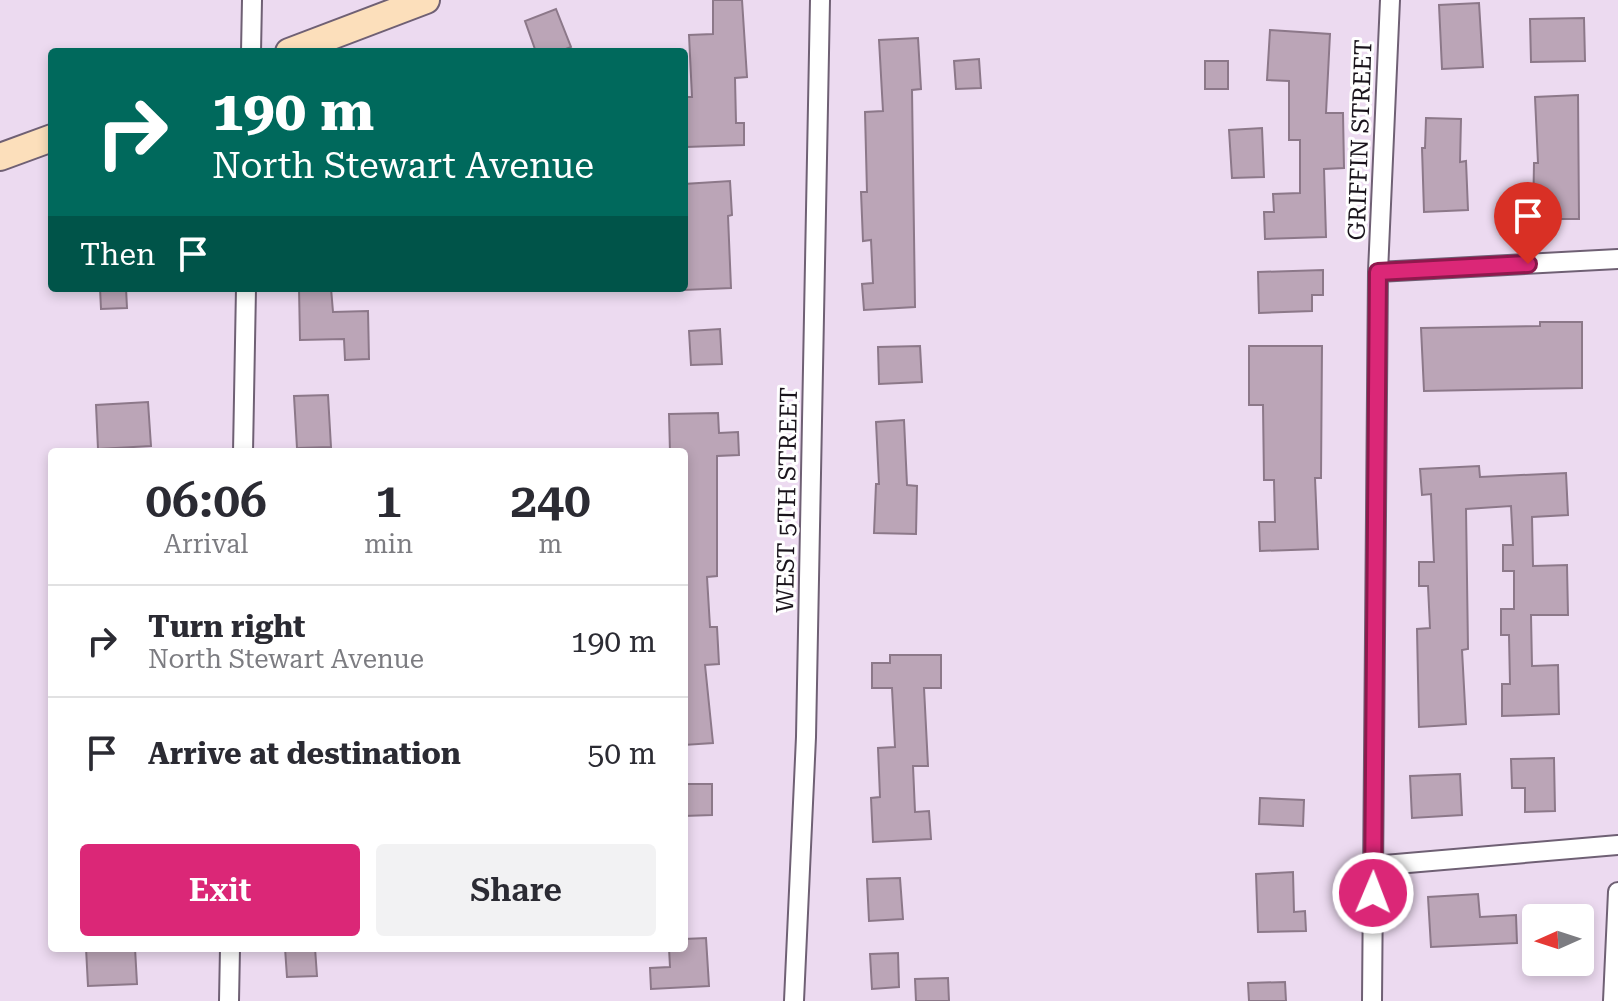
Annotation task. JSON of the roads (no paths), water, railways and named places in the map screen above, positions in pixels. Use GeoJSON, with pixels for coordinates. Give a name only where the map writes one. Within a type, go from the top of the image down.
{"type":"FeatureCollection","features":[{"type":"Feature","properties":{"kind":"street"},"geometry":{"type":"LineString","coordinates":[[251,48],[252,0]]}},
{"type":"Feature","properties":{"kind":"street"},"geometry":{"type":"LineString","coordinates":[[300,48],[426,0]]}},
{"type":"Feature","properties":{"kind":"street","name":"WEST 5TH STREET"},"geometry":{"type":"LineString","coordinates":[[794,1001],[806,737],[820,0]]}},
{"type":"Feature","properties":{"kind":"street","name":"GRIFFIN STREET"},"geometry":{"type":"LineString","coordinates":[[1372,1001],[1378,272],[1390,0]]}},
{"type":"Feature","properties":{"kind":"street"},"geometry":{"type":"LineString","coordinates":[[0,157],[48,139]]}},
{"type":"Feature","properties":{"kind":"street"},"geometry":{"type":"LineString","coordinates":[[1378,272],[1618,259]]}},
{"type":"Feature","properties":{"kind":"street"},"geometry":{"type":"LineString","coordinates":[[243,448],[246,292]]}},
{"type":"Feature","properties":{"kind":"street"},"geometry":{"type":"LineString","coordinates":[[1373,866],[1618,845]]}},
{"type":"Feature","properties":{"kind":"street"},"geometry":{"type":"LineString","coordinates":[[1613,1001],[1618,892]]}},
{"type":"Feature","properties":{"kind":"street"},"geometry":{"type":"LineString","coordinates":[[229,1001],[230,952]]}}]}
